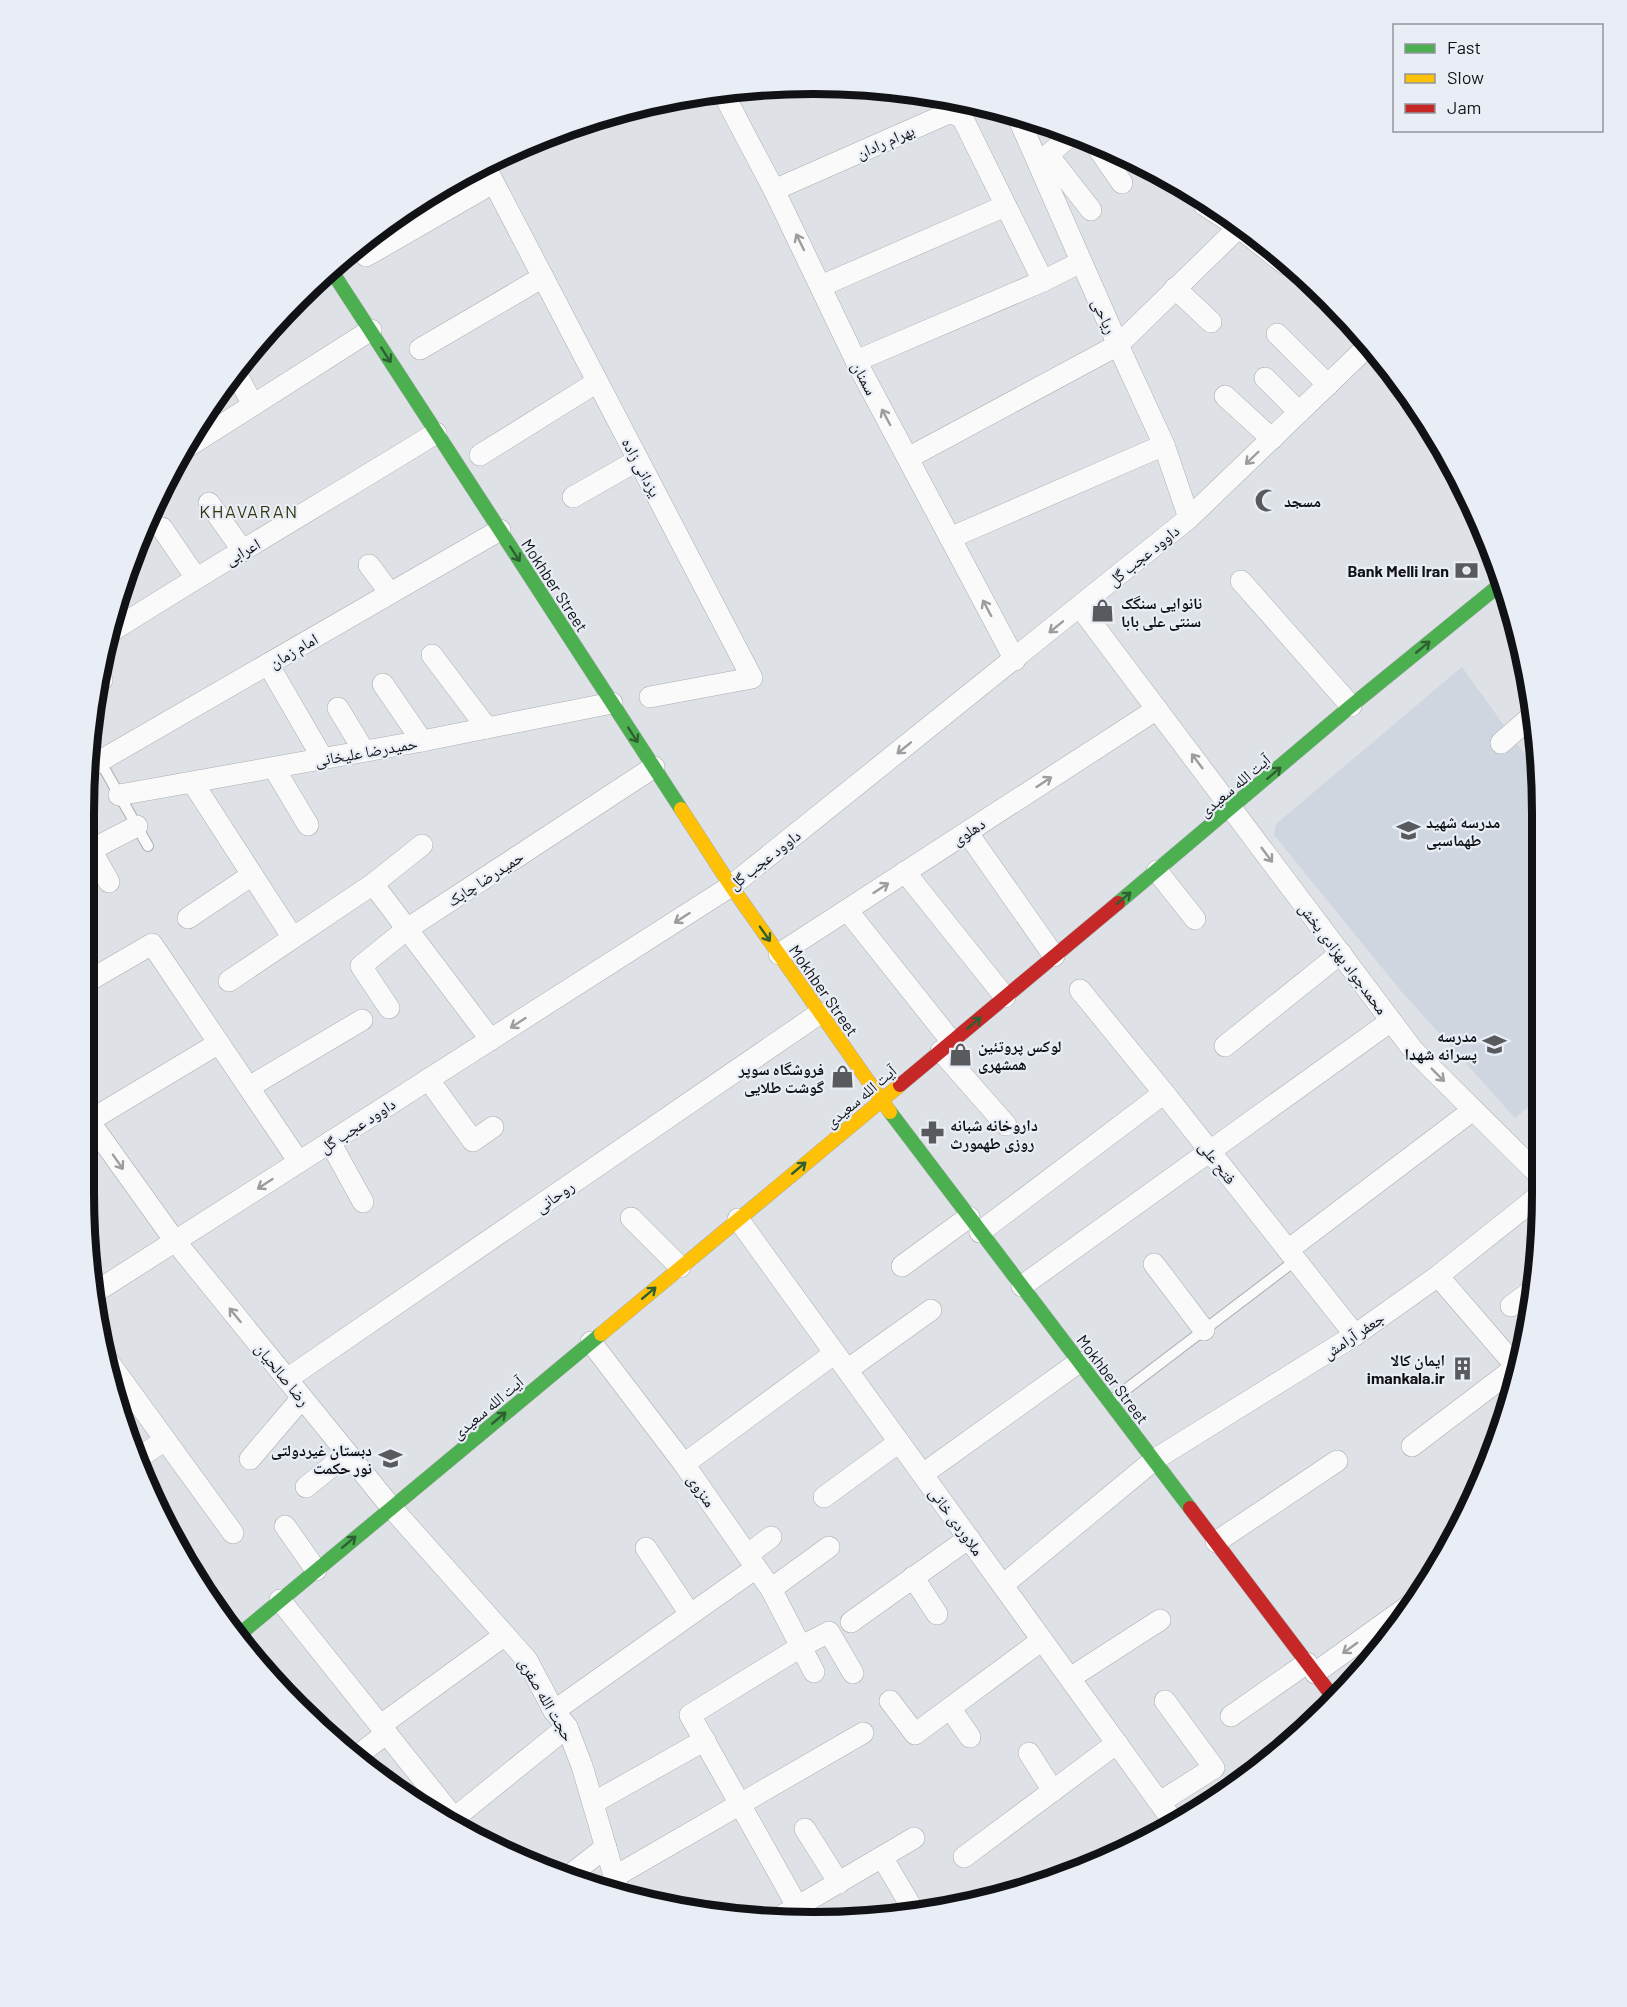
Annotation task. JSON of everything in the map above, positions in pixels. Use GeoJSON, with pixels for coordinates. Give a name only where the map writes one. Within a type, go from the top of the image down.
{"type":"FeatureCollection","features":[{"type":"Feature","properties":{"kind":"main road","name":"Mokhber Street"},"geometry":{"type":"LineString","coordinates":[[335,276],[731,886],[881,1100],[1330,1693]]}},
{"type":"Feature","properties":{"kind":"main road","name":"آیت الله سعیدی"},"geometry":{"type":"LineString","coordinates":[[243,1631],[1157,871],[1351,706],[1496,589]]}},
{"type":"Feature","properties":{"kind":"street","name":"سمنان"},"geometry":{"type":"LineString","coordinates":[[727,100],[774,190],[856,361],[1015,660]]}},
{"type":"Feature","properties":{"kind":"street","name":"بهرام رادان"},"geometry":{"type":"LineString","coordinates":[[774,190],[949,113],[957,115],[963,119],[1043,281]]}},
{"type":"Feature","properties":{"kind":"street","name":"ریاحی"},"geometry":{"type":"LineString","coordinates":[[1023,126],[1043,159],[1081,262],[1164,445],[1189,518]]}},
{"type":"Feature","properties":{"kind":"street"},"geometry":{"type":"LineString","coordinates":[[1065,140],[1043,159],[1091,210]]}},
{"type":"Feature","properties":{"kind":"street"},"geometry":{"type":"LineString","coordinates":[[1103,155],[1122,183]]}},
{"type":"Feature","properties":{"kind":"street"},"geometry":{"type":"LineString","coordinates":[[366,256],[488,173]]}},
{"type":"Feature","properties":{"kind":"street","name":"یزدانی زاده"},"geometry":{"type":"LineString","coordinates":[[488,173],[752,678],[650,697]]}},
{"type":"Feature","properties":{"kind":"street"},"geometry":{"type":"LineString","coordinates":[[820,286],[1005,206]]}},
{"type":"Feature","properties":{"kind":"street"},"geometry":{"type":"LineString","coordinates":[[908,458],[1118,345],[1234,231]]}},
{"type":"Feature","properties":{"kind":"street"},"geometry":{"type":"LineString","coordinates":[[856,361],[1043,281],[1081,262]]}},
{"type":"Feature","properties":{"kind":"street"},"geometry":{"type":"LineString","coordinates":[[420,349],[543,277]]}},
{"type":"Feature","properties":{"kind":"street"},"geometry":{"type":"LineString","coordinates":[[1175,288],[1211,322]]}},
{"type":"Feature","properties":{"kind":"street"},"geometry":{"type":"LineString","coordinates":[[210,423],[253,405],[371,330]]}},
{"type":"Feature","properties":{"kind":"street"},"geometry":{"type":"LineString","coordinates":[[1277,334],[1328,385]]}},
{"type":"Feature","properties":{"kind":"street","name":"داوود عجب گل"},"geometry":{"type":"LineString","coordinates":[[101,1288],[731,886],[1189,518],[1363,351]]}},
{"type":"Feature","properties":{"kind":"street"},"geometry":{"type":"LineString","coordinates":[[1265,378],[1299,412]]}},
{"type":"Feature","properties":{"kind":"street"},"geometry":{"type":"LineString","coordinates":[[240,381],[253,405]]}},
{"type":"Feature","properties":{"kind":"street"},"geometry":{"type":"LineString","coordinates":[[480,455],[597,382]]}},
{"type":"Feature","properties":{"kind":"street"},"geometry":{"type":"LineString","coordinates":[[1225,396],[1272,439]]}},
{"type":"Feature","properties":{"kind":"street","name":"اعرابی"},"geometry":{"type":"LineString","coordinates":[[119,627],[436,433]]}},
{"type":"Feature","properties":{"kind":"street"},"geometry":{"type":"LineString","coordinates":[[950,538],[1164,445]]}},
{"type":"Feature","properties":{"kind":"street"},"geometry":{"type":"LineString","coordinates":[[573,497],[638,460]]}},
{"type":"Feature","properties":{"kind":"street"},"geometry":{"type":"LineString","coordinates":[[209,503],[243,551]]}},
{"type":"Feature","properties":{"kind":"street"},"geometry":{"type":"LineString","coordinates":[[162,528],[196,578]]}},
{"type":"Feature","properties":{"kind":"street","name":"امام زمان"},"geometry":{"type":"LineString","coordinates":[[96,763],[500,530]]}},
{"type":"Feature","properties":{"kind":"street"},"geometry":{"type":"LineString","coordinates":[[369,565],[390,593]]}},
{"type":"Feature","properties":{"kind":"street"},"geometry":{"type":"LineString","coordinates":[[1241,581],[1351,706]]}},
{"type":"Feature","properties":{"kind":"street","name":"محمدجواد بهزادی بخش"},"geometry":{"type":"LineString","coordinates":[[1080,607],[1413,1050],[1532,1168]]}},
{"type":"Feature","properties":{"kind":"street"},"geometry":{"type":"LineString","coordinates":[[432,655],[487,728]]}},
{"type":"Feature","properties":{"kind":"street"},"geometry":{"type":"LineString","coordinates":[[268,664],[323,759]]}},
{"type":"Feature","properties":{"kind":"street"},"geometry":{"type":"LineString","coordinates":[[383,684],[422,741]]}},
{"type":"Feature","properties":{"kind":"street","name":"حمیدرضا علیخانی"},"geometry":{"type":"LineString","coordinates":[[119,795],[422,741],[612,703]]}},
{"type":"Feature","properties":{"kind":"street"},"geometry":{"type":"LineString","coordinates":[[338,708],[364,751]]}},
{"type":"Feature","properties":{"kind":"street","name":"دهلوی"},"geometry":{"type":"LineString","coordinates":[[779,954],[1157,709]]}},
{"type":"Feature","properties":{"kind":"street"},"geometry":{"type":"LineString","coordinates":[[1501,743],[1526,721]]}},
{"type":"Feature","properties":{"kind":"street","name":"حمیدرضا چابک"},"geometry":{"type":"LineString","coordinates":[[390,1008],[361,966],[407,929],[654,767]]}},
{"type":"Feature","properties":{"kind":"street"},"geometry":{"type":"LineString","coordinates":[[274,768],[308,825]]}},
{"type":"Feature","properties":{"kind":"street"},"geometry":{"type":"LineString","coordinates":[[193,783],[293,938]]}},
{"type":"Feature","properties":{"kind":"street"},"geometry":{"type":"LineString","coordinates":[[94,849],[137,826]]}},
{"type":"Feature","properties":{"kind":"street"},"geometry":{"type":"LineString","coordinates":[[966,832],[1054,956]]}},
{"type":"Feature","properties":{"kind":"street"},"geometry":{"type":"LineString","coordinates":[[229,981],[373,884],[422,845]]}},
{"type":"Feature","properties":{"kind":"street"},"geometry":{"type":"LineString","coordinates":[[94,861],[109,882]]}},
{"type":"Feature","properties":{"kind":"street"},"geometry":{"type":"LineString","coordinates":[[1157,871],[1195,919]]}},
{"type":"Feature","properties":{"kind":"street"},"geometry":{"type":"LineString","coordinates":[[905,872],[1005,997]]}},
{"type":"Feature","properties":{"kind":"street"},"geometry":{"type":"LineString","coordinates":[[188,918],[252,875]]}},
{"type":"Feature","properties":{"kind":"street"},"geometry":{"type":"LineString","coordinates":[[373,884],[490,1040]]}},
{"type":"Feature","properties":{"kind":"street"},"geometry":{"type":"LineString","coordinates":[[847,910],[1006,1125]]}},
{"type":"Feature","properties":{"kind":"street"},"geometry":{"type":"LineString","coordinates":[[94,978],[152,944],[299,1162]]}},
{"type":"Feature","properties":{"kind":"street"},"geometry":{"type":"LineString","coordinates":[[1225,1046],[1341,953]]}},
{"type":"Feature","properties":{"kind":"street","name":"فتح علی"},"geometry":{"type":"LineString","coordinates":[[1080,990],[1355,1335]]}},
{"type":"Feature","properties":{"kind":"street","name":"روحانی"},"geometry":{"type":"LineString","coordinates":[[287,1379],[820,1013]]}},
{"type":"Feature","properties":{"kind":"street"},"geometry":{"type":"LineString","coordinates":[[249,1087],[362,1020]]}},
{"type":"Feature","properties":{"kind":"street"},"geometry":{"type":"LineString","coordinates":[[1022,1286],[1391,1021]]}},
{"type":"Feature","properties":{"kind":"street"},"geometry":{"type":"LineString","coordinates":[[94,1114],[219,1043]]}},
{"type":"Feature","properties":{"kind":"street"},"geometry":{"type":"LineString","coordinates":[[428,1079],[473,1141],[493,1126]]}},
{"type":"Feature","properties":{"kind":"street"},"geometry":{"type":"LineString","coordinates":[[902,1266],[975,1224],[1164,1093]]}},
{"type":"Feature","properties":{"kind":"street"},"geometry":{"type":"LineString","coordinates":[[1292,1255],[1473,1110]]}},
{"type":"Feature","properties":{"kind":"street","name":"رضا صالحیان"},"geometry":{"type":"LineString","coordinates":[[94,1128],[175,1241],[391,1508]]}},
{"type":"Feature","properties":{"kind":"street"},"geometry":{"type":"LineString","coordinates":[[330,1142],[363,1202]]}},
{"type":"Feature","properties":{"kind":"street","name":"جعفر آرامش"},"geometry":{"type":"LineString","coordinates":[[1003,1585],[1154,1460],[1355,1335],[1438,1276],[1532,1201]]}},
{"type":"Feature","properties":{"kind":"street"},"geometry":{"type":"LineString","coordinates":[[631,1218],[680,1267]]}},
{"type":"Feature","properties":{"kind":"street","name":"ملاوردی خانی"},"geometry":{"type":"LineString","coordinates":[[738,1219],[1171,1817]]}},
{"type":"Feature","properties":{"kind":"street"},"geometry":{"type":"LineString","coordinates":[[1154,1264],[1204,1330]]}},
{"type":"Feature","properties":{"kind":"street"},"geometry":{"type":"LineString","coordinates":[[1438,1276],[1512,1362]]}},
{"type":"Feature","properties":{"kind":"street"},"geometry":{"type":"LineString","coordinates":[[1511,1306],[1525,1295]]}},
{"type":"Feature","properties":{"kind":"street"},"geometry":{"type":"LineString","coordinates":[[684,1464],[841,1362],[931,1310]]}},
{"type":"Feature","properties":{"kind":"street","name":"منزوی"},"geometry":{"type":"LineString","coordinates":[[591,1342],[684,1464],[771,1589],[814,1672]]}},
{"type":"Feature","properties":{"kind":"street"},"geometry":{"type":"LineString","coordinates":[[923,1474],[1079,1362]]}},
{"type":"Feature","properties":{"kind":"street"},"geometry":{"type":"LineString","coordinates":[[118,1375],[233,1533]]}},
{"type":"Feature","properties":{"kind":"street"},"geometry":{"type":"LineString","coordinates":[[1412,1446],[1509,1375]]}},
{"type":"Feature","properties":{"kind":"street"},"geometry":{"type":"LineString","coordinates":[[250,1459],[302,1398]]}},
{"type":"Feature","properties":{"kind":"street"},"geometry":{"type":"LineString","coordinates":[[144,1454],[165,1440]]}},
{"type":"Feature","properties":{"kind":"street"},"geometry":{"type":"LineString","coordinates":[[824,1497],[899,1442]]}},
{"type":"Feature","properties":{"kind":"street"},"geometry":{"type":"LineString","coordinates":[[306,1487],[347,1454]]}},
{"type":"Feature","properties":{"kind":"street"},"geometry":{"type":"LineString","coordinates":[[1216,1542],[1337,1461]]}},
{"type":"Feature","properties":{"kind":"street","name":"حجت الله صفری"},"geometry":{"type":"LineString","coordinates":[[391,1508],[526,1660],[560,1719],[582,1766],[616,1885]]}},
{"type":"Feature","properties":{"kind":"street"},"geometry":{"type":"LineString","coordinates":[[285,1526],[316,1570]]}},
{"type":"Feature","properties":{"kind":"street"},"geometry":{"type":"LineString","coordinates":[[461,1820],[560,1719],[752,1561],[771,1537]]}},
{"type":"Feature","properties":{"kind":"street"},"geometry":{"type":"LineString","coordinates":[[850,1622],[969,1538]]}},
{"type":"Feature","properties":{"kind":"street"},"geometry":{"type":"LineString","coordinates":[[771,1589],[829,1547]]}},
{"type":"Feature","properties":{"kind":"street"},"geometry":{"type":"LineString","coordinates":[[646,1548],[690,1614]]}},
{"type":"Feature","properties":{"kind":"street"},"geometry":{"type":"LineString","coordinates":[[913,1577],[937,1614]]}},
{"type":"Feature","properties":{"kind":"street"},"geometry":{"type":"LineString","coordinates":[[280,1599],[384,1729],[445,1810]]}},
{"type":"Feature","properties":{"kind":"street"},"geometry":{"type":"LineString","coordinates":[[1231,1716],[1397,1613]]}},
{"type":"Feature","properties":{"kind":"street"},"geometry":{"type":"LineString","coordinates":[[1070,1678],[1160,1620]]}},
{"type":"Feature","properties":{"kind":"street"},"geometry":{"type":"LineString","coordinates":[[800,1912],[690,1715],[802,1646],[829,1632],[853,1673]]}},
{"type":"Feature","properties":{"kind":"street"},"geometry":{"type":"LineString","coordinates":[[361,1752],[384,1729],[505,1635]]}},
{"type":"Feature","properties":{"kind":"street"},"geometry":{"type":"LineString","coordinates":[[890,1701],[915,1734],[1042,1640]]}},
{"type":"Feature","properties":{"kind":"street"},"geometry":{"type":"LineString","coordinates":[[1160,1802],[1214,1768],[1165,1701]]}},
{"type":"Feature","properties":{"kind":"street"},"geometry":{"type":"LineString","coordinates":[[950,1708],[970,1737]]}},
{"type":"Feature","properties":{"kind":"street"},"geometry":{"type":"LineString","coordinates":[[619,1886],[740,1804],[863,1733]]}},
{"type":"Feature","properties":{"kind":"street"},"geometry":{"type":"LineString","coordinates":[[593,1803],[705,1740]]}},
{"type":"Feature","properties":{"kind":"street"},"geometry":{"type":"LineString","coordinates":[[964,1857],[1117,1743]]}},
{"type":"Feature","properties":{"kind":"street"},"geometry":{"type":"LineString","coordinates":[[1029,1753],[1053,1791]]}},
{"type":"Feature","properties":{"kind":"street"},"geometry":{"type":"LineString","coordinates":[[805,1829],[839,1882]]}},
{"type":"Feature","properties":{"kind":"street"},"geometry":{"type":"LineString","coordinates":[[806,1912],[839,1882],[914,1838]]}},
{"type":"Feature","properties":{"kind":"street"},"geometry":{"type":"LineString","coordinates":[[575,1871],[606,1847]]}},
{"type":"Feature","properties":{"kind":"street"},"geometry":{"type":"LineString","coordinates":[[882,1857],[911,1905]]}},
{"type":"Feature","properties":{"kind":"lane"},"geometry":{"type":"LineString","coordinates":[[96,768],[119,795],[148,846]]}},
{"type":"Feature","properties":{"kind":"lane"},"geometry":{"type":"LineString","coordinates":[[1109,1402],[1204,1330],[1292,1255]]}},
{"type":"Feature","properties":{"kind":"shaded area","name":"مدرسه شهید طهماسبی"},"geometry":{"type":"Polygon","coordinates":[[[1462,667],[1531,763],[1532,1104],[1515,1118],[1401,991],[1274,835],[1276,824],[1462,667]]]}},
{"type":"Feature","properties":{"kind":"traffic: fast"},"geometry":{"type":"LineString","coordinates":[[335,277],[681,809]]}},
{"type":"Feature","properties":{"kind":"traffic: fast"},"geometry":{"type":"LineString","coordinates":[[1118,903],[1351,706],[1496,588]]}},
{"type":"Feature","properties":{"kind":"traffic: fast"},"geometry":{"type":"LineString","coordinates":[[890,1112],[1190,1508]]}},
{"type":"Feature","properties":{"kind":"traffic: fast"},"geometry":{"type":"LineString","coordinates":[[243,1631],[601,1334]]}},
{"type":"Feature","properties":{"kind":"traffic: slow"},"geometry":{"type":"LineString","coordinates":[[681,809],[731,886],[890,1112]]}},
{"type":"Feature","properties":{"kind":"traffic: slow"},"geometry":{"type":"LineString","coordinates":[[601,1334],[900,1085]]}},
{"type":"Feature","properties":{"kind":"traffic: jam"},"geometry":{"type":"LineString","coordinates":[[900,1085],[1118,903]]}},
{"type":"Feature","properties":{"kind":"traffic: jam"},"geometry":{"type":"LineString","coordinates":[[1190,1508],[1330,1693]]}},
{"type":"Feature","properties":{"kind":"place","name":"مسجد"},"geometry":{"type":"Point","coordinates":[1266,500]}},
{"type":"Feature","properties":{"kind":"place","name":"Bank Melli Iran"},"geometry":{"type":"Point","coordinates":[1467,570]}},
{"type":"Feature","properties":{"kind":"place","name":"نانوایی سنگک سنتی علی بابا"},"geometry":{"type":"Point","coordinates":[1103,611]}},
{"type":"Feature","properties":{"kind":"place","name":"مدرسه شهید طهماسبی"},"geometry":{"type":"Point","coordinates":[1408,830]}},
{"type":"Feature","properties":{"kind":"place","name":"مدرسه پسرانه شهدا"},"geometry":{"type":"Point","coordinates":[1495,1044]}},
{"type":"Feature","properties":{"kind":"place","name":"لوکس پروتئین همشهری"},"geometry":{"type":"Point","coordinates":[960,1054]}},
{"type":"Feature","properties":{"kind":"place","name":"فروشگاه سوپر گوشت طلایی"},"geometry":{"type":"Point","coordinates":[842,1077]}},
{"type":"Feature","properties":{"kind":"place","name":"داروخانه شبانه روزی طهمورث"},"geometry":{"type":"Point","coordinates":[932,1133]}},
{"type":"Feature","properties":{"kind":"place","name":"ایمان کالا imankala.ir"},"geometry":{"type":"Point","coordinates":[1463,1368]}},
{"type":"Feature","properties":{"kind":"place","name":"دبستان غیردولتی نور حکمت"},"geometry":{"type":"Point","coordinates":[390,1458]}},
{"type":"Feature","properties":{"kind":"district","name":"KHAVARAN"},"geometry":{"type":"Point","coordinates":[249,511]}}]}
